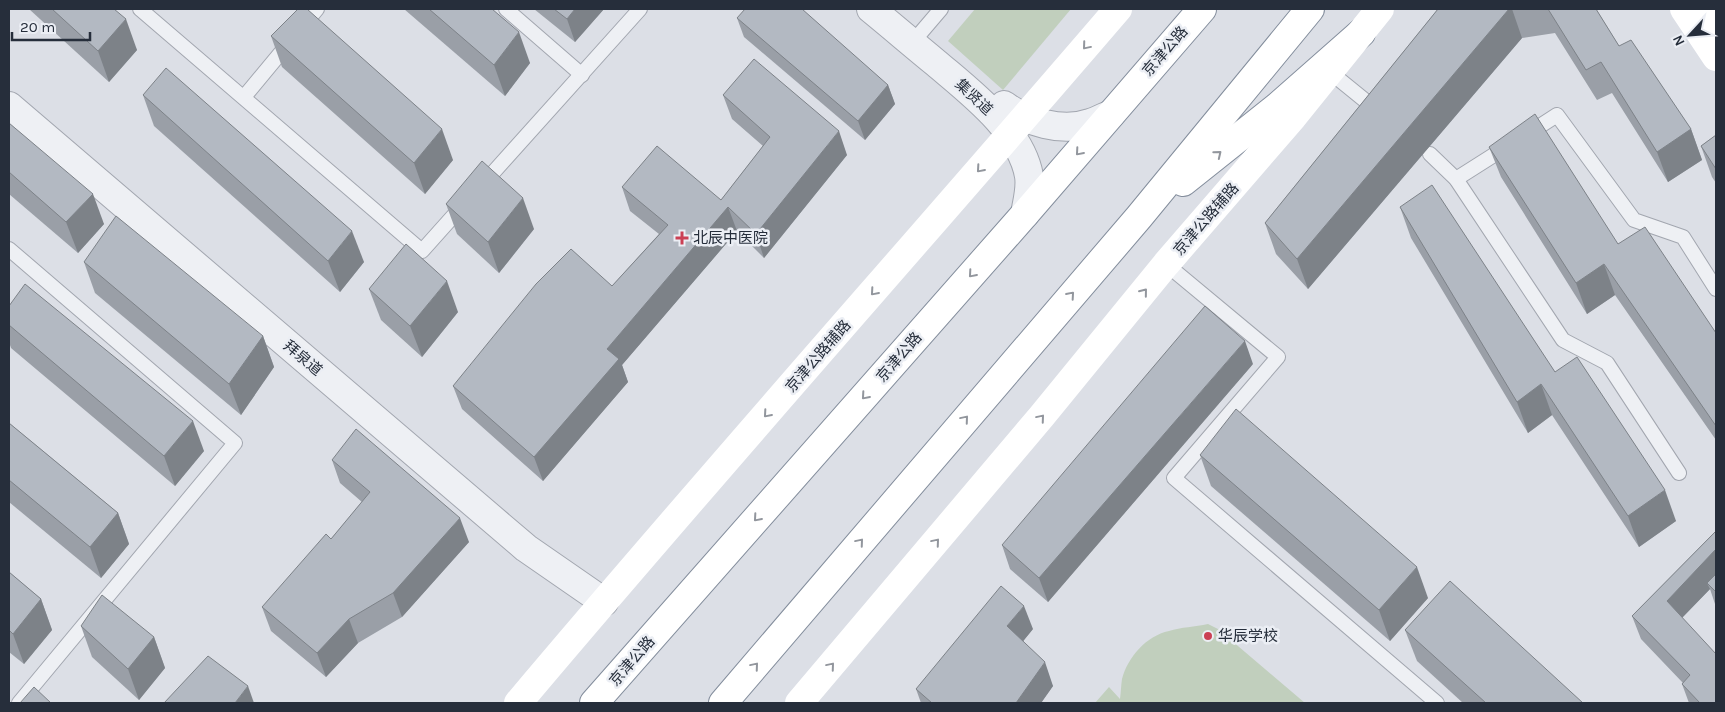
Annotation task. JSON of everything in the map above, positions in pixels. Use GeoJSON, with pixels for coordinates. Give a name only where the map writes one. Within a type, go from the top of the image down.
{"type":"FeatureCollection","features":[{"type":"Feature","properties":{"kind":"main road","name":"京津公路辅路"},"geometry":{"type":"LineString","coordinates":[[518,703],[1118,9]]}},
{"type":"Feature","properties":{"kind":"main road"},"geometry":{"type":"LineString","coordinates":[[1174,40],[1192,9]]}},
{"type":"Feature","properties":{"kind":"main road","name":"京津公路"},"geometry":{"type":"LineString","coordinates":[[594,703],[1025,214],[1202,9]]}},
{"type":"Feature","properties":{"kind":"main road"},"geometry":{"type":"LineString","coordinates":[[723,703],[1139,218],[1310,9]]}},
{"type":"Feature","properties":{"kind":"main road","name":"京津公路辅路"},"geometry":{"type":"LineString","coordinates":[[799,703],[1041,417],[1166,264],[1330,72],[1380,9]]}},
{"type":"Feature","properties":{"kind":"main road"},"geometry":{"type":"LineString","coordinates":[[1684,9],[1716,57]]}},
{"type":"Feature","properties":{"kind":"main road"},"geometry":{"type":"LineString","coordinates":[[1708,9],[1716,21]]}},
{"type":"Feature","properties":{"kind":"main road"},"geometry":{"type":"LineString","coordinates":[[1139,218],[1277,106],[1361,33]]}},
{"type":"Feature","properties":{"kind":"street","name":"集贤道"},"geometry":{"type":"LineString","coordinates":[[871,9],[916,39],[1000,102],[1018,126],[1022,154],[1029,176],[1029,195],[1025,214]]}},
{"type":"Feature","properties":{"kind":"street","name":"集贤道"},"geometry":{"type":"LineString","coordinates":[[890,9],[916,39]]}},
{"type":"Feature","properties":{"kind":"street","name":"拜泉道"},"geometry":{"type":"LineString","coordinates":[[9,106],[526,548],[604,602]]}},
{"type":"Feature","properties":{"kind":"street","name":"集贤道"},"geometry":{"type":"LineString","coordinates":[[1018,126],[1043,123],[1076,126],[1089,124],[1111,114]]}},
{"type":"Feature","properties":{"kind":"lane"},"geometry":{"type":"LineString","coordinates":[[140,9],[422,250],[640,9]]}},
{"type":"Feature","properties":{"kind":"lane"},"geometry":{"type":"LineString","coordinates":[[244,97],[317,9]]}},
{"type":"Feature","properties":{"kind":"lane"},"geometry":{"type":"LineString","coordinates":[[506,9],[582,75]]}},
{"type":"Feature","properties":{"kind":"lane"},"geometry":{"type":"LineString","coordinates":[[916,39],[941,9]]}},
{"type":"Feature","properties":{"kind":"lane"},"geometry":{"type":"LineString","coordinates":[[1330,72],[1382,115]]}},
{"type":"Feature","properties":{"kind":"lane"},"geometry":{"type":"LineString","coordinates":[[1456,179],[1557,115],[1634,220],[1683,237],[1716,289]]}},
{"type":"Feature","properties":{"kind":"lane"},"geometry":{"type":"LineString","coordinates":[[1430,154],[1456,179],[1563,340],[1607,363],[1679,473]]}},
{"type":"Feature","properties":{"kind":"lane"},"geometry":{"type":"LineString","coordinates":[[9,249],[235,443],[19,703]]}},
{"type":"Feature","properties":{"kind":"lane"},"geometry":{"type":"LineString","coordinates":[[1166,264],[1278,357],[1174,478],[1436,703]]}},
{"type":"Feature","properties":{"kind":"green space"},"geometry":{"type":"Polygon","coordinates":[[[975,9],[1071,9],[1003,90],[948,41],[975,9]]]}},
{"type":"Feature","properties":{"kind":"green space"},"geometry":{"type":"Polygon","coordinates":[[[1208,624],[1218,629],[1305,703],[1095,703],[1109,687],[1120,699],[1122,679],[1133,655],[1153,638],[1174,630],[1208,624]]]}},
{"type":"Feature","properties":{"kind":"building"},"geometry":{"type":"Polygon","coordinates":[[[52,9],[114,9],[126,19],[98,51],[52,9]]]}},
{"type":"Feature","properties":{"kind":"building"},"geometry":{"type":"Polygon","coordinates":[[[298,9],[307,9],[442,129],[414,163],[271,36],[298,9]]]}},
{"type":"Feature","properties":{"kind":"building"},"geometry":{"type":"Polygon","coordinates":[[[429,9],[492,9],[519,32],[494,65],[429,9]]]}},
{"type":"Feature","properties":{"kind":"building"},"geometry":{"type":"Polygon","coordinates":[[[554,9],[575,9],[567,19],[554,9]]]}},
{"type":"Feature","properties":{"kind":"building"},"geometry":{"type":"Polygon","coordinates":[[[745,9],[802,9],[888,85],[858,121],[737,18],[745,9]]]}},
{"type":"Feature","properties":{"kind":"building"},"geometry":{"type":"Polygon","coordinates":[[[1438,9],[1509,9],[1297,259],[1265,223],[1438,9]]]}},
{"type":"Feature","properties":{"kind":"building"},"geometry":{"type":"Polygon","coordinates":[[[1548,9],[1596,9],[1619,46],[1631,40],[1691,129],[1657,152],[1601,62],[1586,70],[1548,9]]]}},
{"type":"Feature","properties":{"kind":"building"},"geometry":{"type":"Polygon","coordinates":[[[754,59],[839,131],[756,234],[728,207],[607,349],[619,359],[534,457],[453,386],[536,284],[571,249],[612,286],[668,225],[622,187],[657,146],[721,200],[770,137],[723,95],[754,59]]]}},
{"type":"Feature","properties":{"kind":"building"},"geometry":{"type":"Polygon","coordinates":[[[166,68],[352,231],[328,261],[143,95],[166,68]]]}},
{"type":"Feature","properties":{"kind":"building"},"geometry":{"type":"Polygon","coordinates":[[[1535,114],[1618,244],[1645,227],[1716,333],[1716,426],[1604,264],[1576,283],[1489,147],[1535,114]]]}},
{"type":"Feature","properties":{"kind":"building"},"geometry":{"type":"Polygon","coordinates":[[[9,123],[93,194],[66,222],[9,172],[9,123]]]}},
{"type":"Feature","properties":{"kind":"building"},"geometry":{"type":"Polygon","coordinates":[[[1716,135],[1716,169],[1701,146],[1716,135]]]}},
{"type":"Feature","properties":{"kind":"building"},"geometry":{"type":"Polygon","coordinates":[[[482,161],[523,198],[488,242],[446,204],[482,161]]]}},
{"type":"Feature","properties":{"kind":"building"},"geometry":{"type":"Polygon","coordinates":[[[1432,185],[1555,372],[1577,357],[1665,490],[1628,516],[1541,384],[1517,402],[1400,207],[1432,185]]]}},
{"type":"Feature","properties":{"kind":"building"},"geometry":{"type":"Polygon","coordinates":[[[116,216],[263,336],[229,384],[84,262],[116,216]]]}},
{"type":"Feature","properties":{"kind":"building"},"geometry":{"type":"Polygon","coordinates":[[[406,244],[447,281],[410,326],[369,289],[406,244]]]}},
{"type":"Feature","properties":{"kind":"building"},"geometry":{"type":"Polygon","coordinates":[[[25,284],[193,421],[164,456],[9,325],[9,306],[25,284]]]}},
{"type":"Feature","properties":{"kind":"building"},"geometry":{"type":"Polygon","coordinates":[[[1205,306],[1245,341],[1039,578],[1002,545],[1205,306]]]}},
{"type":"Feature","properties":{"kind":"building"},"geometry":{"type":"Polygon","coordinates":[[[1236,409],[1417,567],[1379,610],[1200,455],[1236,409]]]}},
{"type":"Feature","properties":{"kind":"building"},"geometry":{"type":"Polygon","coordinates":[[[9,423],[118,513],[90,547],[9,480],[9,423]]]}},
{"type":"Feature","properties":{"kind":"building"},"geometry":{"type":"Polygon","coordinates":[[[356,429],[460,518],[393,593],[349,619],[317,653],[262,607],[326,534],[331,539],[370,492],[332,460],[356,429]]]}},
{"type":"Feature","properties":{"kind":"building"},"geometry":{"type":"Polygon","coordinates":[[[1716,531],[1716,549],[1667,601],[1716,654],[1716,703],[1700,703],[1682,684],[1690,675],[1632,616],[1716,531]]]}},
{"type":"Feature","properties":{"kind":"building"},"geometry":{"type":"Polygon","coordinates":[[[9,572],[41,599],[13,634],[9,630],[9,572]]]}},
{"type":"Feature","properties":{"kind":"building"},"geometry":{"type":"Polygon","coordinates":[[[1716,574],[1716,592],[1707,583],[1716,574]]]}},
{"type":"Feature","properties":{"kind":"building"},"geometry":{"type":"Polygon","coordinates":[[[1450,581],[1583,703],[1486,703],[1405,630],[1450,581]]]}},
{"type":"Feature","properties":{"kind":"building"},"geometry":{"type":"Polygon","coordinates":[[[1001,586],[1024,606],[1007,626],[1045,662],[1016,703],[932,703],[916,689],[1001,586]]]}},
{"type":"Feature","properties":{"kind":"building"},"geometry":{"type":"Polygon","coordinates":[[[102,595],[154,637],[128,669],[81,626],[102,595]]]}},
{"type":"Feature","properties":{"kind":"building"},"geometry":{"type":"Polygon","coordinates":[[[208,656],[248,686],[235,703],[164,703],[208,656]]]}},
{"type":"Feature","properties":{"kind":"building"},"geometry":{"type":"Polygon","coordinates":[[[34,687],[51,703],[20,703],[34,687]]]}},
{"type":"Feature","properties":{"kind":"place","name":"北辰中医院"},"geometry":{"type":"Point","coordinates":[682,238]}},
{"type":"Feature","properties":{"kind":"place","name":"华辰学校"},"geometry":{"type":"Point","coordinates":[1208,636]}}]}
